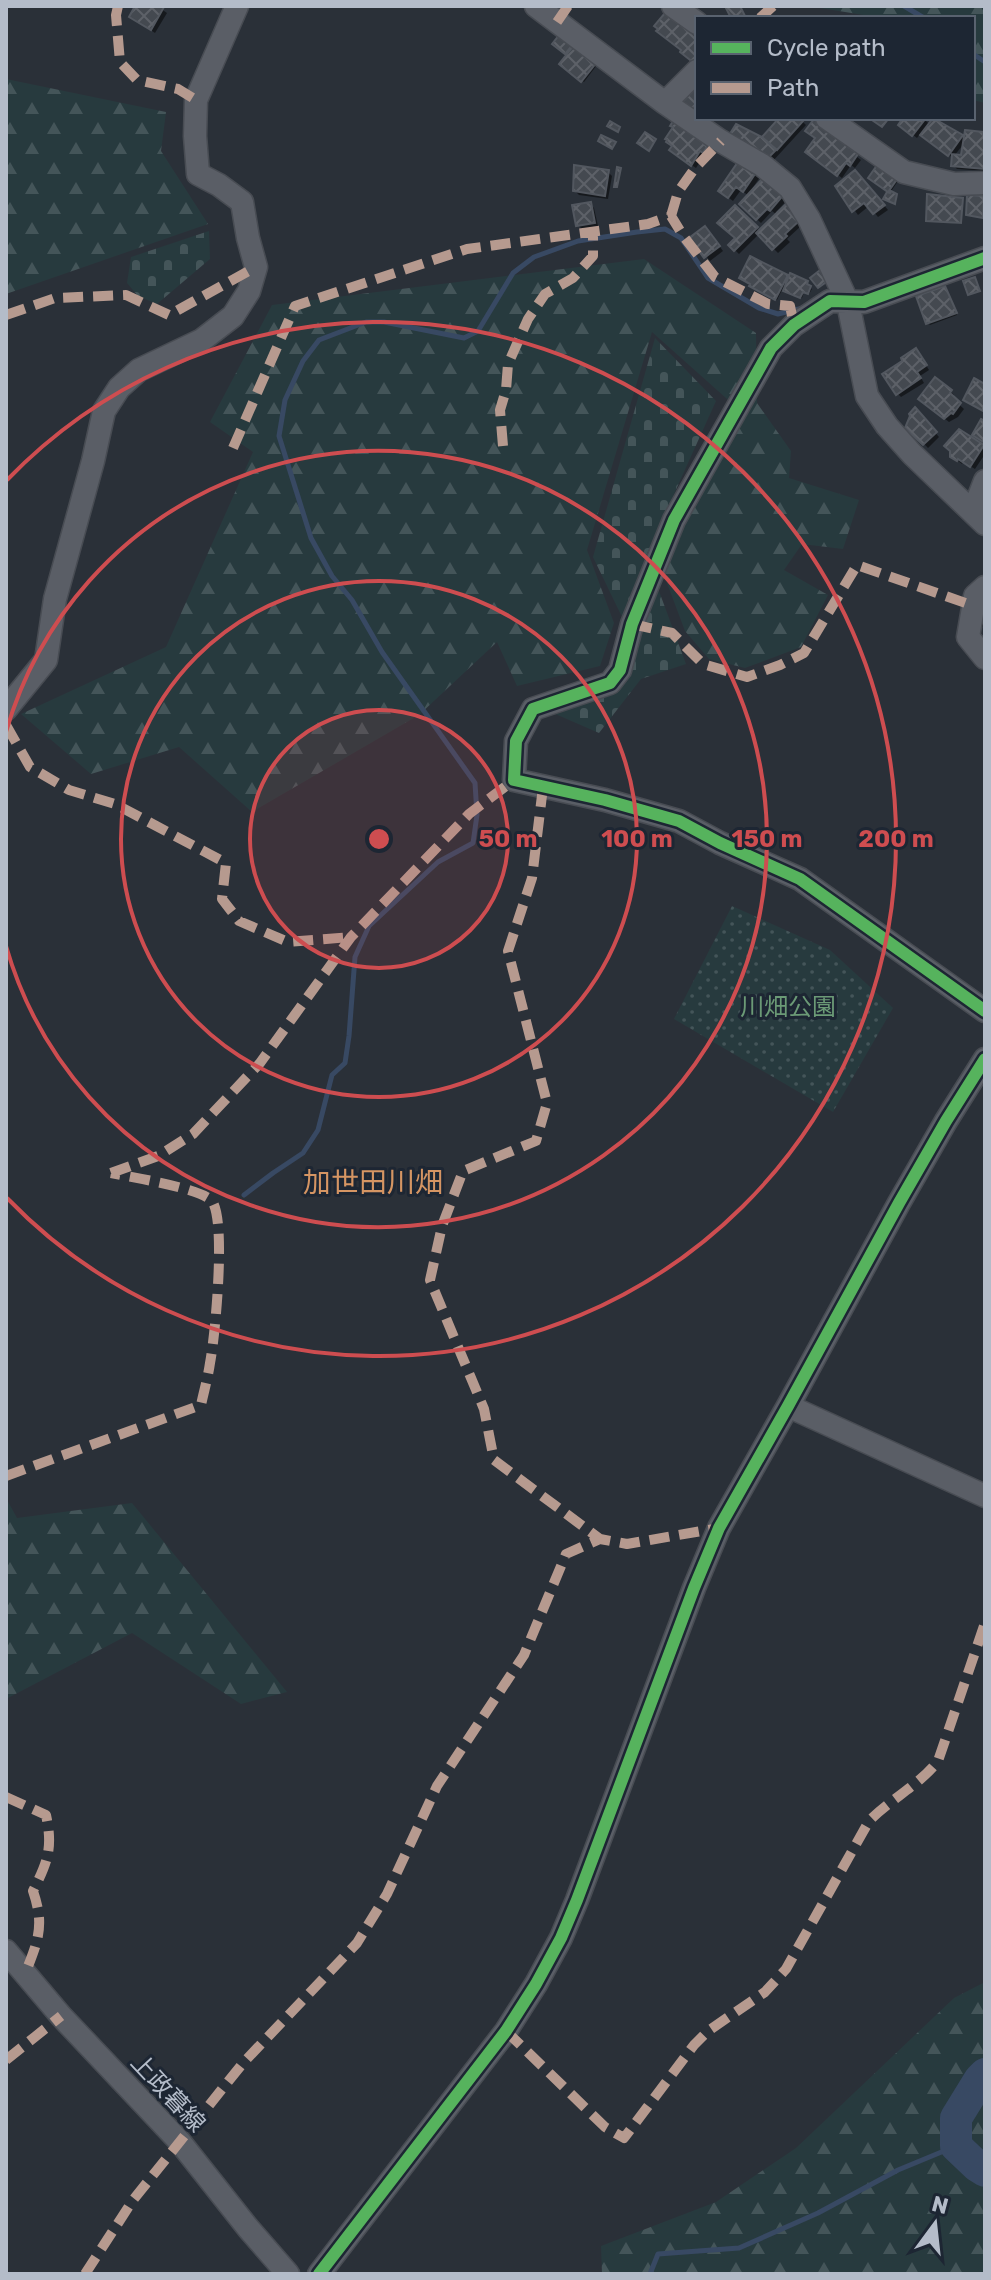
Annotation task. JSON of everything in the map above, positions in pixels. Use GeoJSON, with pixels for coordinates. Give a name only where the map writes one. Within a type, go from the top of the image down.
{"type":"FeatureCollection","features":[{"type":"Feature","properties":{"kind":"street"},"geometry":{"type":"LineString","coordinates":[[6,709],[46,660],[55,599],[104,411],[119,388],[139,370],[202,340],[233,316],[249,291],[256,267],[242,202],[198,174],[195,136],[196,100],[237,6]]}},
{"type":"Feature","properties":{"kind":"street"},"geometry":{"type":"LineString","coordinates":[[536,6],[665,103],[762,165],[790,188],[809,219],[848,303],[867,396],[887,426],[912,454],[979,518]]}},
{"type":"Feature","properties":{"kind":"street"},"geometry":{"type":"LineString","coordinates":[[673,6],[695,22]]}},
{"type":"Feature","properties":{"kind":"street"},"geometry":{"type":"LineString","coordinates":[[665,103],[695,73]]}},
{"type":"Feature","properties":{"kind":"street"},"geometry":{"type":"LineString","coordinates":[[830,120],[904,172],[954,184],[985,183]]}},
{"type":"Feature","properties":{"kind":"street"},"geometry":{"type":"LineString","coordinates":[[985,258],[864,302],[830,301],[794,325],[771,348],[674,520],[632,624],[620,670],[610,683],[533,709],[516,741],[514,780],[605,800],[679,821],[800,879],[985,1011]]}},
{"type":"Feature","properties":{"kind":"street"},"geometry":{"type":"LineString","coordinates":[[979,518],[985,481]]}},
{"type":"Feature","properties":{"kind":"street"},"geometry":{"type":"LineString","coordinates":[[985,587],[975,596],[968,637],[985,658]]}},
{"type":"Feature","properties":{"kind":"street"},"geometry":{"type":"LineString","coordinates":[[319,2274],[506,2031],[536,1984],[577,1900],[719,1528],[899,1203],[985,1059]]}},
{"type":"Feature","properties":{"kind":"street"},"geometry":{"type":"LineString","coordinates":[[788,1406],[985,1496]]}},
{"type":"Feature","properties":{"kind":"street","name":"上政暮線"},"geometry":{"type":"LineString","coordinates":[[6,1951],[61,2016],[180,2142],[288,2274]]}},
{"type":"Feature","properties":{"kind":"green space"},"geometry":{"type":"Polygon","coordinates":[[[808,6],[983,6],[985,103],[975,100],[975,16],[870,16],[808,6]]]}},
{"type":"Feature","properties":{"kind":"green space"},"geometry":{"type":"Polygon","coordinates":[[[6,79],[166,112],[161,151],[208,224],[6,294],[6,79]]]}},
{"type":"Feature","properties":{"kind":"green space"},"geometry":{"type":"Polygon","coordinates":[[[209,231],[210,259],[157,304],[138,296],[127,283],[131,257],[209,231]]]}},
{"type":"Feature","properties":{"kind":"green space"},"geometry":{"type":"Polygon","coordinates":[[[644,259],[756,333],[757,403],[791,451],[789,478],[859,500],[843,549],[802,544],[784,570],[828,595],[801,647],[745,668],[709,659],[685,631],[661,567],[745,415],[652,332],[587,550],[614,623],[600,666],[517,686],[497,642],[419,715],[252,812],[179,747],[91,774],[21,714],[166,647],[253,452],[210,422],[272,305],[644,259]]]}},
{"type":"Feature","properties":{"kind":"green space"},"geometry":{"type":"Polygon","coordinates":[[[655,338],[716,401],[646,556],[686,664],[641,679],[599,733],[553,713],[623,686],[636,646],[593,557],[655,338]]]}},
{"type":"Feature","properties":{"kind":"green space","name":"川畑公園"},"geometry":{"type":"Polygon","coordinates":[[[732,906],[830,950],[893,1008],[833,1112],[674,1019],[732,906]]]}},
{"type":"Feature","properties":{"kind":"green space"},"geometry":{"type":"Polygon","coordinates":[[[6,1498],[17,1518],[132,1503],[287,1692],[241,1704],[132,1633],[6,1699],[6,1498]]]}},
{"type":"Feature","properties":{"kind":"green space"},"geometry":{"type":"Polygon","coordinates":[[[985,1982],[985,2274],[602,2274],[601,2246],[716,2202],[796,2148],[954,1998],[985,1982]]]}},
{"type":"Feature","properties":{"kind":"building"},"geometry":{"type":"Polygon","coordinates":[[[135,6],[164,7],[151,30],[129,17],[135,6]]]}},
{"type":"Feature","properties":{"kind":"building"},"geometry":{"type":"Polygon","coordinates":[[[740,6],[745,16],[730,16],[726,8],[740,6]]]}},
{"type":"Feature","properties":{"kind":"building"},"geometry":{"type":"Polygon","coordinates":[[[665,13],[695,32],[694,63],[656,31],[658,29],[654,26],[665,13]]]}},
{"type":"Feature","properties":{"kind":"building"},"geometry":{"type":"Polygon","coordinates":[[[560,34],[573,44],[565,54],[552,44],[560,34]]]}},
{"type":"Feature","properties":{"kind":"building"},"geometry":{"type":"Polygon","coordinates":[[[574,45],[597,62],[581,82],[559,64],[574,45]]]}},
{"type":"Feature","properties":{"kind":"building"},"geometry":{"type":"Polygon","coordinates":[[[695,83],[695,106],[691,111],[679,100],[695,83]]]}},
{"type":"Feature","properties":{"kind":"building"},"geometry":{"type":"Polygon","coordinates":[[[777,120],[804,120],[777,150],[762,137],[777,120]]]}},
{"type":"Feature","properties":{"kind":"building"},"geometry":{"type":"Polygon","coordinates":[[[815,120],[858,154],[850,166],[846,163],[837,176],[805,152],[815,138],[805,131],[815,120]]]}},
{"type":"Feature","properties":{"kind":"building"},"geometry":{"type":"Polygon","coordinates":[[[872,120],[887,120],[882,127],[872,120]]]}},
{"type":"Feature","properties":{"kind":"building"},"geometry":{"type":"Polygon","coordinates":[[[902,120],[924,120],[912,136],[898,125],[902,120]]]}},
{"type":"Feature","properties":{"kind":"building"},"geometry":{"type":"Polygon","coordinates":[[[931,120],[937,120],[963,135],[948,156],[920,135],[931,120]]]}},
{"type":"Feature","properties":{"kind":"building"},"geometry":{"type":"Polygon","coordinates":[[[610,121],[620,127],[618,132],[607,126],[610,121]]]}},
{"type":"Feature","properties":{"kind":"building"},"geometry":{"type":"Polygon","coordinates":[[[673,121],[710,142],[691,166],[669,150],[672,146],[665,139],[673,127],[670,126],[673,121]]]}},
{"type":"Feature","properties":{"kind":"building"},"geometry":{"type":"Polygon","coordinates":[[[736,124],[762,137],[776,150],[767,159],[728,137],[736,124]]]}},
{"type":"Feature","properties":{"kind":"building"},"geometry":{"type":"Polygon","coordinates":[[[965,130],[983,132],[985,169],[951,166],[952,154],[961,155],[965,130]]]}},
{"type":"Feature","properties":{"kind":"building"},"geometry":{"type":"Polygon","coordinates":[[[645,132],[656,139],[649,151],[637,143],[645,132]]]}},
{"type":"Feature","properties":{"kind":"building"},"geometry":{"type":"Polygon","coordinates":[[[601,135],[616,142],[612,149],[598,141],[601,135]]]}},
{"type":"Feature","properties":{"kind":"building"},"geometry":{"type":"Polygon","coordinates":[[[740,159],[757,171],[743,192],[736,187],[728,198],[718,191],[740,159]]]}},
{"type":"Feature","properties":{"kind":"building"},"geometry":{"type":"Polygon","coordinates":[[[878,164],[898,178],[888,192],[868,178],[878,164]]]}},
{"type":"Feature","properties":{"kind":"building"},"geometry":{"type":"Polygon","coordinates":[[[574,165],[609,170],[605,196],[573,191],[574,165]]]}},
{"type":"Feature","properties":{"kind":"building"},"geometry":{"type":"Polygon","coordinates":[[[617,167],[621,168],[617,187],[614,187],[617,167]]]}},
{"type":"Feature","properties":{"kind":"building"},"geometry":{"type":"Polygon","coordinates":[[[855,170],[885,205],[873,214],[864,203],[852,212],[835,186],[855,170]]]}},
{"type":"Feature","properties":{"kind":"building"},"geometry":{"type":"Polygon","coordinates":[[[762,179],[768,185],[772,181],[785,193],[770,211],[767,209],[756,220],[739,204],[762,179]]]}},
{"type":"Feature","properties":{"kind":"building"},"geometry":{"type":"Polygon","coordinates":[[[891,191],[897,194],[895,204],[883,199],[891,191]]]}},
{"type":"Feature","properties":{"kind":"building"},"geometry":{"type":"Polygon","coordinates":[[[927,194],[963,198],[961,223],[926,221],[927,194]]]}},
{"type":"Feature","properties":{"kind":"building"},"geometry":{"type":"Polygon","coordinates":[[[967,195],[984,196],[983,218],[966,215],[967,195]]]}},
{"type":"Feature","properties":{"kind":"building"},"geometry":{"type":"Polygon","coordinates":[[[591,202],[595,223],[576,226],[572,205],[591,202]]]}},
{"type":"Feature","properties":{"kind":"building"},"geometry":{"type":"Polygon","coordinates":[[[788,202],[794,210],[791,213],[799,221],[772,250],[756,233],[788,202]]]}},
{"type":"Feature","properties":{"kind":"building"},"geometry":{"type":"Polygon","coordinates":[[[735,205],[758,227],[734,251],[728,245],[735,238],[717,223],[735,205]]]}},
{"type":"Feature","properties":{"kind":"building"},"geometry":{"type":"Polygon","coordinates":[[[705,226],[720,246],[704,258],[689,238],[705,226]]]}},
{"type":"Feature","properties":{"kind":"building"},"geometry":{"type":"Polygon","coordinates":[[[750,256],[788,275],[775,300],[739,278],[750,256]]]}},
{"type":"Feature","properties":{"kind":"building"},"geometry":{"type":"Polygon","coordinates":[[[820,270],[829,280],[818,288],[810,278],[820,270]]]}},
{"type":"Feature","properties":{"kind":"building"},"geometry":{"type":"Polygon","coordinates":[[[790,273],[808,281],[807,284],[811,286],[808,294],[803,292],[800,298],[783,291],[790,273]]]}},
{"type":"Feature","properties":{"kind":"building"},"geometry":{"type":"Polygon","coordinates":[[[975,277],[980,291],[968,295],[963,281],[975,277]]]}},
{"type":"Feature","properties":{"kind":"building"},"geometry":{"type":"Polygon","coordinates":[[[945,286],[957,313],[926,324],[916,296],[945,286]]]}},
{"type":"Feature","properties":{"kind":"building"},"geometry":{"type":"Polygon","coordinates":[[[916,348],[927,365],[917,372],[921,378],[896,395],[882,374],[916,348]]]}},
{"type":"Feature","properties":{"kind":"building"},"geometry":{"type":"Polygon","coordinates":[[[935,377],[952,390],[950,393],[961,403],[953,414],[944,419],[918,399],[935,377]]]}},
{"type":"Feature","properties":{"kind":"building"},"geometry":{"type":"Polygon","coordinates":[[[974,378],[985,384],[985,412],[963,400],[974,378]]]}},
{"type":"Feature","properties":{"kind":"building"},"geometry":{"type":"Polygon","coordinates":[[[915,407],[937,432],[923,445],[905,428],[909,414],[915,407]]]}},
{"type":"Feature","properties":{"kind":"building"},"geometry":{"type":"Polygon","coordinates":[[[981,419],[985,421],[985,443],[972,435],[981,419]]]}},
{"type":"Feature","properties":{"kind":"building"},"geometry":{"type":"Polygon","coordinates":[[[959,429],[984,445],[970,467],[950,457],[950,451],[944,446],[959,429]]]}},
{"type":"Feature","properties":{"kind":"waterway"},"geometry":{"type":"LineString","coordinates":[[904,6],[921,16]]}},
{"type":"Feature","properties":{"kind":"waterway"},"geometry":{"type":"LineString","coordinates":[[975,55],[985,62]]}},
{"type":"Feature","properties":{"kind":"waterway"},"geometry":{"type":"LineString","coordinates":[[244,1195],[303,1153],[318,1130],[332,1075],[345,1063],[355,957],[369,926],[438,862],[473,843],[477,815],[475,783],[382,652],[311,538],[279,436],[285,400],[303,361],[319,340],[366,322],[384,322],[464,338],[478,331],[513,273],[534,257],[578,241],[665,229],[681,238],[708,278],[759,308],[778,314],[803,308]]}},
{"type":"Feature","properties":{"kind":"waterway"},"geometry":{"type":"LineString","coordinates":[[985,2074],[956,2118],[956,2146],[985,2171]]}},
{"type":"Feature","properties":{"kind":"waterway"},"geometry":{"type":"LineString","coordinates":[[650,2274],[658,2254],[739,2248],[818,2213],[898,2170],[956,2146]]}},
{"type":"Feature","properties":{"kind":"marked path"},"geometry":{"type":"LineString","coordinates":[[118,6],[120,62],[137,80],[178,89],[196,100]]}},
{"type":"Feature","properties":{"kind":"marked path"},"geometry":{"type":"LineString","coordinates":[[557,22],[568,6]]}},
{"type":"Feature","properties":{"kind":"marked path"},"geometry":{"type":"LineString","coordinates":[[762,16],[773,6]]}},
{"type":"Feature","properties":{"kind":"marked path"},"geometry":{"type":"LineString","coordinates":[[671,216],[678,192],[695,168],[721,141]]}},
{"type":"Feature","properties":{"kind":"marked path"},"geometry":{"type":"LineString","coordinates":[[233,448],[295,306],[467,249],[648,224],[671,216],[715,277],[768,304],[790,306],[794,325]]}},
{"type":"Feature","properties":{"kind":"marked path"},"geometry":{"type":"LineString","coordinates":[[503,446],[500,410],[506,390],[508,364],[528,319],[545,294],[573,278],[593,256],[593,231]]}},
{"type":"Feature","properties":{"kind":"marked path"},"geometry":{"type":"LineString","coordinates":[[6,315],[55,298],[126,295],[169,315],[256,267]]}},
{"type":"Feature","properties":{"kind":"marked path"},"geometry":{"type":"LineString","coordinates":[[632,624],[672,633],[703,664],[747,677],[804,653],[857,565],[974,606]]}},
{"type":"Feature","properties":{"kind":"marked path"},"geometry":{"type":"LineString","coordinates":[[6,725],[30,767],[69,790],[115,804],[226,863],[222,899],[239,921],[288,942],[351,937]]}},
{"type":"Feature","properties":{"kind":"marked path"},"geometry":{"type":"LineString","coordinates":[[111,1173],[158,1156],[193,1134],[260,1063],[351,937],[469,814],[514,780]]}},
{"type":"Feature","properties":{"kind":"marked path"},"geometry":{"type":"LineString","coordinates":[[543,787],[532,878],[508,951],[547,1103],[536,1141],[463,1171],[442,1226],[430,1280],[484,1409],[494,1460],[600,1539]]}},
{"type":"Feature","properties":{"kind":"marked path"},"geometry":{"type":"LineString","coordinates":[[6,1476],[201,1405],[217,1304],[219,1252],[216,1210],[211,1200],[193,1191],[111,1173]]}},
{"type":"Feature","properties":{"kind":"marked path"},"geometry":{"type":"LineString","coordinates":[[85,2274],[133,2200],[243,2063],[357,1943],[387,1894],[437,1786],[524,1655],[566,1554],[600,1539],[627,1544],[719,1528]]}},
{"type":"Feature","properties":{"kind":"marked path"},"geometry":{"type":"LineString","coordinates":[[506,2031],[605,2127],[624,2138],[694,2045],[708,2031],[765,1992],[786,1969],[869,1821],[938,1761],[985,1623]]}},
{"type":"Feature","properties":{"kind":"marked path"},"geometry":{"type":"LineString","coordinates":[[6,1797],[46,1815],[48,1827],[48,1854],[33,1891],[39,1914],[38,1933],[25,1974]]}},
{"type":"Feature","properties":{"kind":"marked path"},"geometry":{"type":"LineString","coordinates":[[6,2060],[61,2016]]}},
{"type":"Feature","properties":{"kind":"cycle path"},"geometry":{"type":"LineString","coordinates":[[985,258],[864,302],[830,301],[794,325],[771,348],[674,520],[632,624],[620,670],[610,683],[533,709],[516,741],[514,780],[605,800],[679,821],[800,879],[985,1011]]}},
{"type":"Feature","properties":{"kind":"cycle path"},"geometry":{"type":"LineString","coordinates":[[319,2274],[506,2031],[536,1984],[577,1900],[719,1528],[899,1203],[985,1059]]}},
{"type":"Feature","properties":{"kind":"district","name":"加世田川畑"},"geometry":{"type":"Point","coordinates":[373,1182]}}]}
